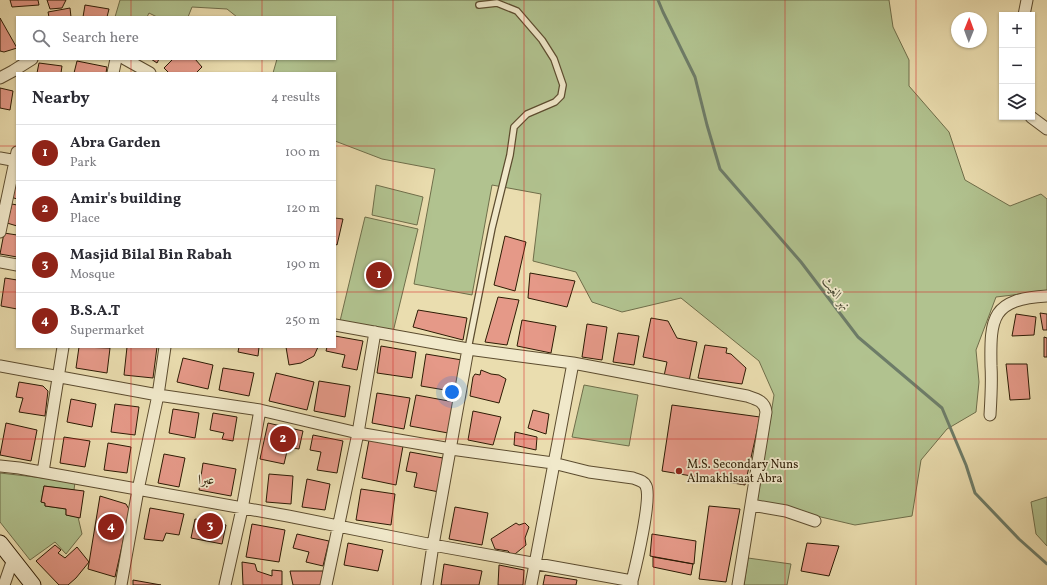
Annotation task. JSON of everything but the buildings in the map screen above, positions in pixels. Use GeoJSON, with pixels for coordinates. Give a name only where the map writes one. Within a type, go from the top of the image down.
{"type":"FeatureCollection","features":[{"type":"Feature","properties":{"kind":"main road"},"geometry":{"type":"LineString","coordinates":[[0,543],[34,585]]}},
{"type":"Feature","properties":{"kind":"street"},"geometry":{"type":"LineString","coordinates":[[1025,12],[1028,0]]}},
{"type":"Feature","properties":{"kind":"street"},"geometry":{"type":"LineString","coordinates":[[113,72],[116,60]]}},
{"type":"Feature","properties":{"kind":"street"},"geometry":{"type":"LineString","coordinates":[[127,60],[148,72]]}},
{"type":"Feature","properties":{"kind":"street"},"geometry":{"type":"LineString","coordinates":[[0,78],[28,65]]}},
{"type":"Feature","properties":{"kind":"street"},"geometry":{"type":"LineString","coordinates":[[1035,120],[1047,129]]}},
{"type":"Feature","properties":{"kind":"street"},"geometry":{"type":"LineString","coordinates":[[0,158],[16,158],[0,232]]}},
{"type":"Feature","properties":{"kind":"street"},"geometry":{"type":"LineString","coordinates":[[0,262],[16,265]]}},
{"type":"Feature","properties":{"kind":"street"},"geometry":{"type":"LineString","coordinates":[[990,415],[992,369],[991,341],[994,320],[1005,306],[1023,300],[1047,296]]}},
{"type":"Feature","properties":{"kind":"street"},"geometry":{"type":"LineString","coordinates":[[336,325],[468,349],[573,363],[747,396],[762,402],[766,407],[766,412],[738,585]]}},
{"type":"Feature","properties":{"kind":"street"},"geometry":{"type":"LineString","coordinates":[[326,585],[358,432],[375,332]]}},
{"type":"Feature","properties":{"kind":"street"},"geometry":{"type":"LineString","coordinates":[[43,472],[63,348]]}},
{"type":"Feature","properties":{"kind":"street"},"geometry":{"type":"LineString","coordinates":[[121,585],[166,348]]}},
{"type":"Feature","properties":{"kind":"street"},"geometry":{"type":"LineString","coordinates":[[427,585],[432,545],[451,449],[468,349]]}},
{"type":"Feature","properties":{"kind":"street"},"geometry":{"type":"LineString","coordinates":[[532,585],[553,463],[573,363]]}},
{"type":"Feature","properties":{"kind":"street"},"geometry":{"type":"LineString","coordinates":[[0,366],[158,394],[260,410],[358,432],[451,449],[553,463],[589,472],[633,478],[644,482],[648,493],[645,517],[632,583],[535,563],[338,527],[288,516],[242,509],[43,472],[0,466]]}},
{"type":"Feature","properties":{"kind":"street"},"geometry":{"type":"LineString","coordinates":[[226,585],[242,509],[260,410]]}},
{"type":"Feature","properties":{"kind":"street"},"geometry":{"type":"LineString","coordinates":[[751,505],[786,511],[816,521]]}},
{"type":"Feature","properties":{"kind":"street"},"geometry":{"type":"LineString","coordinates":[[4,585],[13,559]]}},
{"type":"Feature","properties":{"kind":"lane"},"geometry":{"type":"LineString","coordinates":[[468,349],[492,228],[510,155],[514,127],[527,114],[555,102],[562,96],[563,85],[554,59],[542,40],[516,11],[497,3],[479,5]]}},
{"type":"Feature","properties":{"kind":"green space"},"geometry":{"type":"Polygon","coordinates":[[[120,0],[889,0],[893,27],[909,60],[909,86],[949,132],[965,180],[1010,206],[1041,194],[1047,199],[1047,291],[996,297],[976,350],[979,382],[976,412],[947,429],[921,460],[912,516],[855,525],[757,502],[774,395],[759,361],[681,298],[622,312],[592,302],[576,272],[533,261],[541,194],[492,185],[472,295],[414,284],[435,169],[382,159],[336,141],[336,72],[273,72],[277,60],[336,60],[336,16],[236,16],[227,9],[192,7],[188,16],[155,16],[149,13],[148,16],[115,16],[120,0]]]}},
{"type":"Feature","properties":{"kind":"green space"},"geometry":{"type":"Polygon","coordinates":[[[376,185],[423,197],[417,225],[372,215],[376,185]]]}},
{"type":"Feature","properties":{"kind":"green space"},"geometry":{"type":"Polygon","coordinates":[[[365,217],[418,229],[393,332],[340,321],[365,217]]]}},
{"type":"Feature","properties":{"kind":"green space"},"geometry":{"type":"Polygon","coordinates":[[[584,385],[638,395],[629,446],[572,437],[584,385]]]}},
{"type":"Feature","properties":{"kind":"green space"},"geometry":{"type":"Polygon","coordinates":[[[0,473],[75,482],[74,490],[44,486],[41,502],[45,503],[45,506],[66,509],[66,515],[78,517],[82,534],[66,554],[55,542],[30,560],[0,522],[0,473]]]}},
{"type":"Feature","properties":{"kind":"green space"},"geometry":{"type":"Polygon","coordinates":[[[1047,497],[1047,546],[1036,534],[1031,502],[1047,497]]]}},
{"type":"Feature","properties":{"kind":"green space"},"geometry":{"type":"Polygon","coordinates":[[[748,558],[791,564],[787,585],[744,585],[748,558]]]}},
{"type":"Feature","properties":{"kind":"waterway","name":"نهر الغيث"},"geometry":{"type":"LineString","coordinates":[[658,0],[695,77],[720,169],[801,262],[858,337],[942,408],[966,465],[975,493],[1019,539],[1047,564]]}},
{"type":"Feature","properties":{"kind":"place","name":"Abra Garden"},"geometry":{"type":"Point","coordinates":[379,275]}},
{"type":"Feature","properties":{"kind":"place","name":"Amir's building"},"geometry":{"type":"Point","coordinates":[283,439]}},
{"type":"Feature","properties":{"kind":"place","name":"M.S. Secondary Nuns Almakhlsaat Abra"},"geometry":{"type":"Point","coordinates":[679,471]}},
{"type":"Feature","properties":{"kind":"place","name":"Masjid Bilal Bin Rabah"},"geometry":{"type":"Point","coordinates":[210,526]}},
{"type":"Feature","properties":{"kind":"place","name":"B.S.A.T"},"geometry":{"type":"Point","coordinates":[111,527]}},
{"type":"Feature","properties":{"kind":"district","name":"عبرا"},"geometry":{"type":"Point","coordinates":[206,479]}}]}
